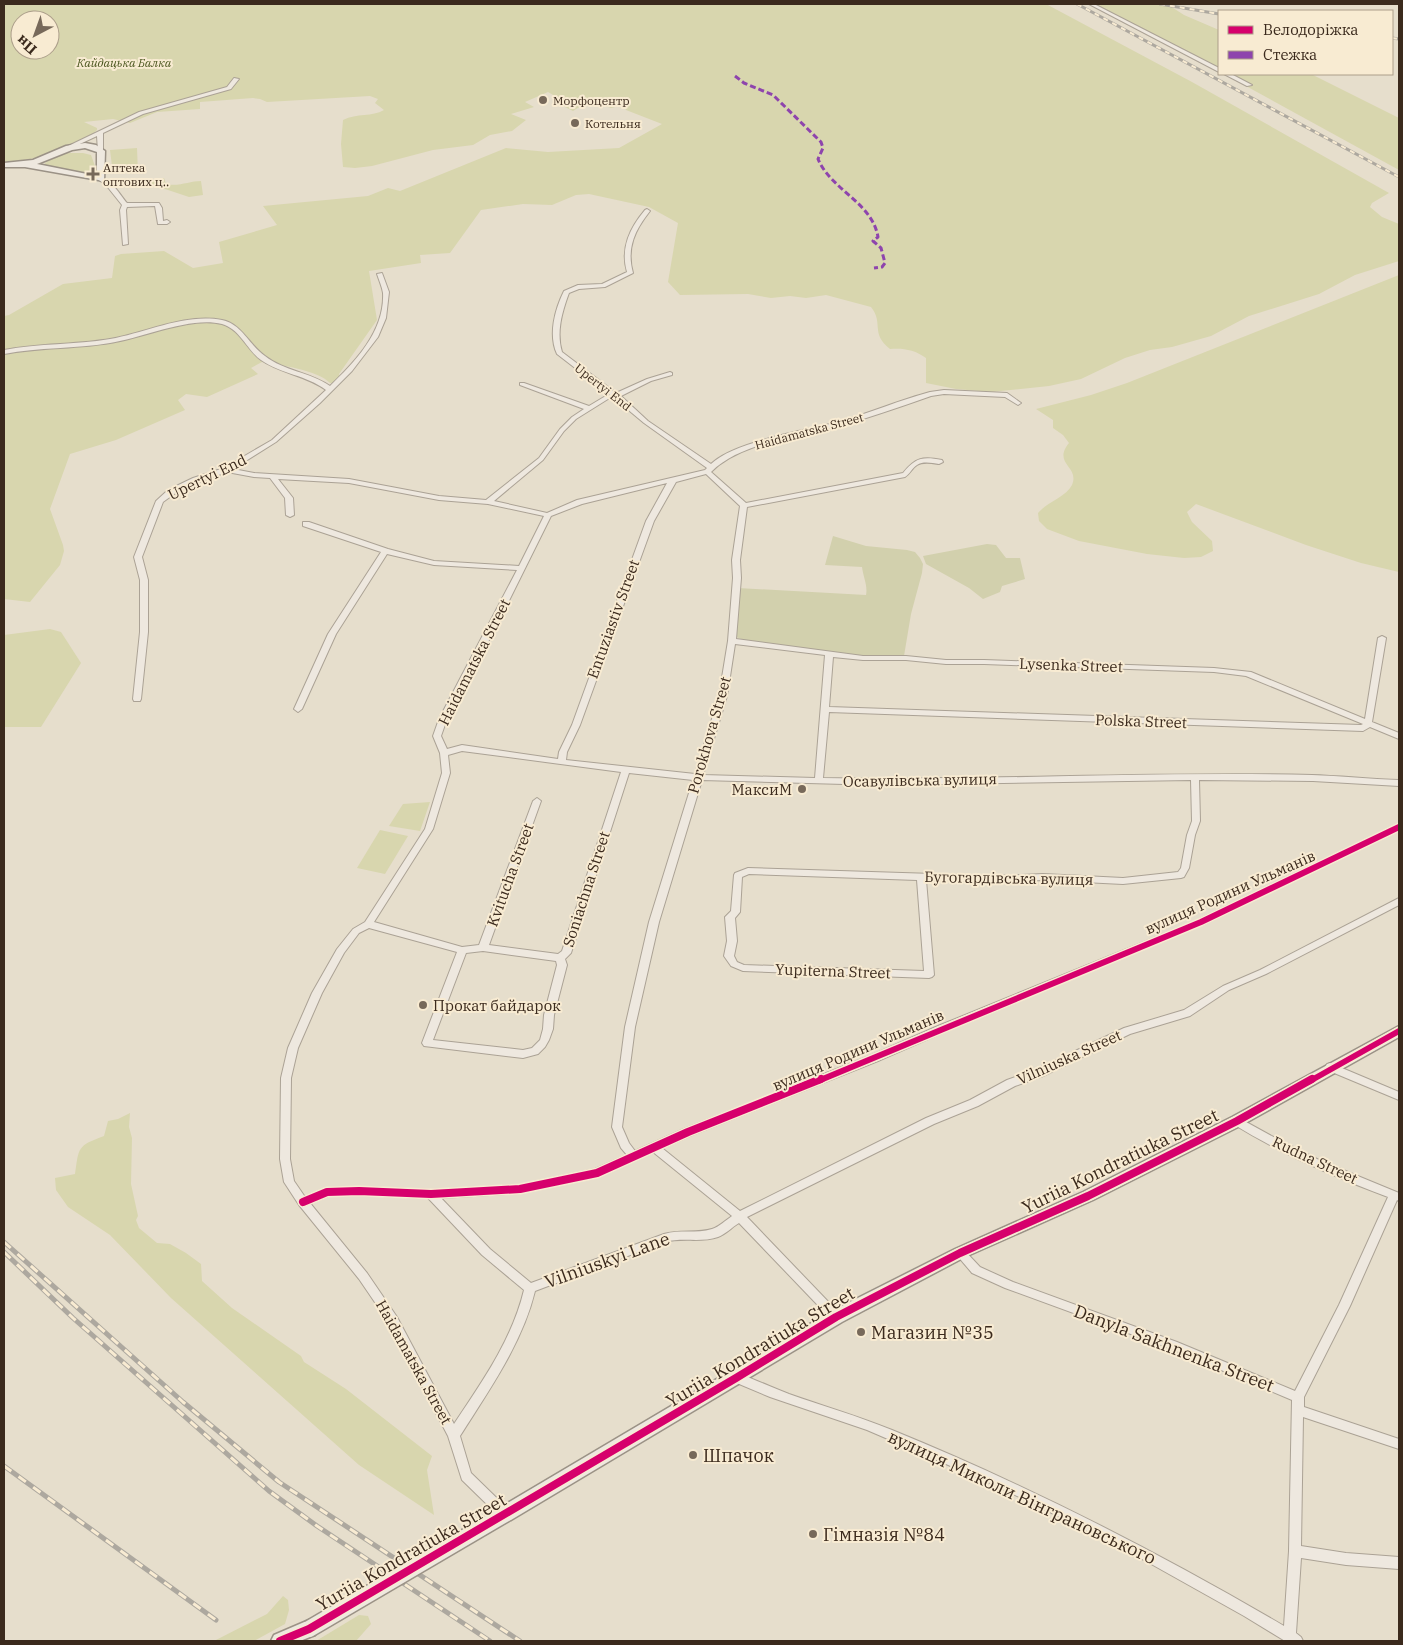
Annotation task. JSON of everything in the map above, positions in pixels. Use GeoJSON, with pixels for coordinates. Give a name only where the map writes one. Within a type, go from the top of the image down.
{"type":"FeatureCollection","features":[{"type":"Feature","properties":{"kind":"street"},"geometry":{"type":"LineString","coordinates":[[1091,4],[1218,69]]}},
{"type":"Feature","properties":{"kind":"street"},"geometry":{"type":"LineString","coordinates":[[1229,75],[1249,85]]}},
{"type":"Feature","properties":{"kind":"street"},"geometry":{"type":"LineString","coordinates":[[4,165],[38,161],[141,113],[229,88],[236,79]]}},
{"type":"Feature","properties":{"kind":"street"},"geometry":{"type":"LineString","coordinates":[[100,133],[101,179]]}},
{"type":"Feature","properties":{"kind":"street"},"geometry":{"type":"LineString","coordinates":[[62,150],[87,145],[101,151]]}},
{"type":"Feature","properties":{"kind":"street"},"geometry":{"type":"LineString","coordinates":[[25,164],[101,179],[108,184],[124,205],[125,244]]}},
{"type":"Feature","properties":{"kind":"street"},"geometry":{"type":"LineString","coordinates":[[124,205],[157,204],[160,223],[167,222]]}},
{"type":"Feature","properties":{"kind":"street","name":"Upertyi End"},"geometry":{"type":"LineString","coordinates":[[647,210],[629,238],[627,245],[630,273],[603,286],[571,289],[566,292],[555,344],[559,353],[709,469],[744,506]]}},
{"type":"Feature","properties":{"kind":"street","name":"Upertyi End"},"geometry":{"type":"LineString","coordinates":[[137,699],[144,632],[144,580],[138,557],[160,501],[171,492],[196,480],[227,470],[274,442],[357,363],[376,337],[382,318],[386,295],[380,274]]}},
{"type":"Feature","properties":{"kind":"street"},"geometry":{"type":"LineString","coordinates":[[4,352],[111,341],[186,324],[215,321],[233,326],[253,351],[265,360],[321,382],[329,389]]}},
{"type":"Feature","properties":{"kind":"street"},"geometry":{"type":"LineString","coordinates":[[488,502],[541,459],[562,430],[574,418],[614,395],[649,380],[670,374]]}},
{"type":"Feature","properties":{"kind":"street"},"geometry":{"type":"LineString","coordinates":[[522,384],[589,408]]}},
{"type":"Feature","properties":{"kind":"street","name":"Haidamatska Street"},"geometry":{"type":"LineString","coordinates":[[504,1514],[466,1476],[454,1435],[393,1320],[363,1276],[289,1182],[285,1159],[286,1078],[291,1055],[317,993],[340,951],[356,931],[368,924],[429,829],[446,772],[444,753],[438,736],[443,719],[548,515],[580,502],[673,480],[709,469],[724,457],[742,450],[837,425],[930,394],[944,392],[1007,395],[1018,404]]}},
{"type":"Feature","properties":{"kind":"street"},"geometry":{"type":"LineString","coordinates":[[744,506],[906,475],[915,463],[929,460],[939,462]]}},
{"type":"Feature","properties":{"kind":"street"},"geometry":{"type":"LineString","coordinates":[[227,470],[254,475],[349,481],[439,498],[488,502],[548,515]]}},
{"type":"Feature","properties":{"kind":"street"},"geometry":{"type":"LineString","coordinates":[[272,476],[289,498],[290,515]]}},
{"type":"Feature","properties":{"kind":"street","name":"Entuziastiv Street"},"geometry":{"type":"LineString","coordinates":[[562,761],[563,752],[576,725],[650,520],[673,480]]}},
{"type":"Feature","properties":{"kind":"street","name":"Porokhova Street"},"geometry":{"type":"LineString","coordinates":[[634,1157],[625,1145],[617,1127],[630,1027],[654,922],[723,696],[732,642],[738,578],[736,560],[744,506]]}},
{"type":"Feature","properties":{"kind":"street"},"geometry":{"type":"LineString","coordinates":[[306,524],[386,551],[434,563],[522,568]]}},
{"type":"Feature","properties":{"kind":"street"},"geometry":{"type":"LineString","coordinates":[[298,709],[332,634],[386,551]]}},
{"type":"Feature","properties":{"kind":"street"},"geometry":{"type":"LineString","coordinates":[[1368,724],[1382,638]]}},
{"type":"Feature","properties":{"kind":"street","name":"Lysenka Street"},"geometry":{"type":"LineString","coordinates":[[732,642],[863,658],[1214,670],[1248,674],[1399,736]]}},
{"type":"Feature","properties":{"kind":"street"},"geometry":{"type":"LineString","coordinates":[[819,781],[829,654]]}},
{"type":"Feature","properties":{"kind":"street","name":"Polska Street"},"geometry":{"type":"LineString","coordinates":[[825,709],[1343,728],[1363,728],[1368,724]]}},
{"type":"Feature","properties":{"kind":"street","name":"Осавулівська вулиця"},"geometry":{"type":"LineString","coordinates":[[444,753],[462,748],[697,777],[819,781],[880,782],[1195,777],[1314,778],[1399,783]]}},
{"type":"Feature","properties":{"kind":"street","name":"Soniachna Street"},"geometry":{"type":"LineString","coordinates":[[462,950],[427,1043],[523,1054],[536,1051],[542,1046],[550,1023],[548,1014],[562,965],[560,958],[566,953],[626,769]]}},
{"type":"Feature","properties":{"kind":"street","name":"Бугогардівська вулиця"},"geometry":{"type":"LineString","coordinates":[[738,875],[748,871],[996,879],[1043,877],[1123,881],[1181,875],[1185,868],[1191,835],[1196,821],[1195,777]]}},
{"type":"Feature","properties":{"kind":"street","name":"Kvitucha Street"},"geometry":{"type":"LineString","coordinates":[[482,948],[537,801]]}},
{"type":"Feature","properties":{"kind":"street","name":"вулиця Родини Ульманів"},"geometry":{"type":"LineString","coordinates":[[303,1202],[327,1192],[359,1191],[431,1194],[520,1189],[596,1173],[688,1132],[875,1058],[1201,922],[1399,827]]}},
{"type":"Feature","properties":{"kind":"street","name":"Yupiterna Street"},"geometry":{"type":"LineString","coordinates":[[738,875],[735,912],[730,917],[732,941],[729,956],[734,964],[743,968],[929,975],[921,877]]}},
{"type":"Feature","properties":{"kind":"street","name":"Vilniuska Street"},"geometry":{"type":"LineString","coordinates":[[740,1217],[747,1211],[930,1122],[974,1103],[1011,1083],[1039,1073],[1126,1031],[1186,1013],[1226,988],[1263,972],[1399,901]]}},
{"type":"Feature","properties":{"kind":"street"},"geometry":{"type":"LineString","coordinates":[[368,924],[462,950],[482,948],[560,958]]}},
{"type":"Feature","properties":{"kind":"street","name":"Yuriia Kondratiuka Street"},"geometry":{"type":"LineString","coordinates":[[280,1641],[309,1629],[736,1378],[836,1317],[960,1253],[1088,1196],[1237,1121],[1330,1067],[1399,1031]]}},
{"type":"Feature","properties":{"kind":"street"},"geometry":{"type":"LineString","coordinates":[[1330,1067],[1399,1096]]}},
{"type":"Feature","properties":{"kind":"street","name":"Rudna Street"},"geometry":{"type":"LineString","coordinates":[[1237,1121],[1255,1132],[1322,1164],[1397,1196],[1298,1397]]}},
{"type":"Feature","properties":{"kind":"street"},"geometry":{"type":"LineString","coordinates":[[654,1147],[740,1217],[836,1317]]}},
{"type":"Feature","properties":{"kind":"street","name":"Vilniuskyi Lane"},"geometry":{"type":"LineString","coordinates":[[431,1194],[486,1252],[530,1288]]}},
{"type":"Feature","properties":{"kind":"street","name":"Vilniuskyi Lane"},"geometry":{"type":"LineString","coordinates":[[530,1288],[664,1238],[675,1235],[695,1236],[716,1233],[740,1217]]}},
{"type":"Feature","properties":{"kind":"street","name":"Danyla Sakhnenka Street"},"geometry":{"type":"LineString","coordinates":[[960,1253],[976,1270],[1009,1285],[1173,1345],[1298,1397]]}},
{"type":"Feature","properties":{"kind":"street","name":"Vilniuskyi Lane"},"geometry":{"type":"LineString","coordinates":[[454,1435],[497,1367],[528,1305],[530,1288]]}},
{"type":"Feature","properties":{"kind":"street","name":"вулиця Миколи Вінграновського"},"geometry":{"type":"LineString","coordinates":[[736,1378],[766,1392],[887,1433],[1085,1523],[1186,1576],[1293,1639]]}},
{"type":"Feature","properties":{"kind":"street"},"geometry":{"type":"LineString","coordinates":[[1293,1639],[1291,1625],[1295,1551],[1298,1397]]}},
{"type":"Feature","properties":{"kind":"street"},"geometry":{"type":"LineString","coordinates":[[1297,1411],[1306,1412],[1399,1444]]}},
{"type":"Feature","properties":{"kind":"street"},"geometry":{"type":"LineString","coordinates":[[1295,1551],[1346,1559],[1399,1563]]}},
{"type":"Feature","properties":{"kind":"green space","name":"Кайдацька Балка"},"geometry":{"type":"Polygon","coordinates":[[[4,4],[1046,4],[1192,82],[1389,193],[1372,203],[1370,207],[1382,217],[1399,224],[1399,261],[1355,275],[1319,294],[1249,316],[1211,336],[1172,347],[1150,350],[1125,358],[1081,379],[1049,386],[991,392],[956,389],[926,383],[926,358],[909,350],[890,349],[880,338],[877,318],[871,307],[826,295],[806,298],[790,296],[771,298],[748,294],[680,295],[668,282],[678,223],[649,207],[589,194],[576,195],[552,205],[523,204],[481,210],[450,253],[420,255],[421,263],[369,271],[377,320],[339,374],[341,378],[334,383],[330,383],[324,378],[308,371],[262,362],[251,368],[258,374],[207,397],[186,394],[178,400],[185,410],[116,440],[70,454],[50,509],[64,551],[60,565],[30,602],[4,599],[4,316],[9,315],[63,284],[112,278],[115,256],[121,254],[164,251],[193,268],[223,263],[219,242],[277,225],[263,206],[368,196],[388,188],[400,191],[506,148],[548,152],[619,148],[662,124],[626,110],[623,105],[611,108],[589,101],[573,111],[561,105],[560,99],[548,92],[525,102],[534,107],[511,114],[526,120],[512,131],[490,135],[473,145],[433,150],[372,166],[355,168],[343,167],[341,144],[343,120],[354,116],[374,114],[384,110],[375,103],[378,99],[370,96],[267,102],[253,98],[200,102],[200,109],[157,112],[130,123],[113,119],[84,122],[97,128],[97,130],[78,144],[54,154],[4,162],[4,4]]]}},
{"type":"Feature","properties":{"kind":"green space"},"geometry":{"type":"Polygon","coordinates":[[[1096,4],[1167,4],[1184,15],[1218,30],[1218,70],[1096,4]]]}},
{"type":"Feature","properties":{"kind":"green space"},"geometry":{"type":"Polygon","coordinates":[[[1226,75],[1313,75],[1399,118],[1399,170],[1226,75]]]}},
{"type":"Feature","properties":{"kind":"green space"},"geometry":{"type":"Polygon","coordinates":[[[137,148],[138,173],[127,174],[127,167],[114,168],[112,166],[110,150],[137,148]]]}},
{"type":"Feature","properties":{"kind":"green space"},"geometry":{"type":"Polygon","coordinates":[[[66,153],[91,155],[96,169],[94,174],[92,176],[42,166],[50,159],[66,153]]]}},
{"type":"Feature","properties":{"kind":"green space"},"geometry":{"type":"Polygon","coordinates":[[[164,178],[166,184],[171,185],[201,181],[203,195],[189,197],[153,185],[150,181],[164,178]]]}},
{"type":"Feature","properties":{"kind":"green space"},"geometry":{"type":"Polygon","coordinates":[[[1399,275],[1399,572],[1361,563],[1306,545],[1196,504],[1187,512],[1192,522],[1212,541],[1213,551],[1201,557],[1184,558],[1147,554],[1079,541],[1047,529],[1039,521],[1038,513],[1065,493],[1072,485],[1073,473],[1063,456],[1069,443],[1063,435],[1053,428],[1053,420],[1036,409],[1091,395],[1127,383],[1399,275]]]}},
{"type":"Feature","properties":{"kind":"green space"},"geometry":{"type":"Polygon","coordinates":[[[50,629],[61,632],[81,663],[41,727],[4,727],[4,635],[50,629]]]}},
{"type":"Feature","properties":{"kind":"green space"},"geometry":{"type":"Polygon","coordinates":[[[430,802],[420,831],[389,826],[403,804],[430,802]]]}},
{"type":"Feature","properties":{"kind":"green space"},"geometry":{"type":"Polygon","coordinates":[[[380,830],[408,836],[385,874],[357,868],[380,830]]]}},
{"type":"Feature","properties":{"kind":"green space"},"geometry":{"type":"Polygon","coordinates":[[[130,1113],[129,1127],[132,1138],[131,1184],[138,1216],[136,1220],[139,1228],[157,1243],[170,1244],[201,1264],[202,1281],[232,1308],[301,1356],[304,1362],[346,1389],[432,1456],[427,1470],[434,1515],[359,1465],[171,1298],[110,1235],[68,1207],[56,1190],[55,1178],[75,1174],[77,1158],[84,1145],[104,1136],[108,1121],[118,1119],[130,1113]]]}},
{"type":"Feature","properties":{"kind":"green space"},"geometry":{"type":"Polygon","coordinates":[[[283,1596],[288,1600],[289,1610],[285,1624],[254,1641],[214,1641],[267,1614],[283,1596]]]}},
{"type":"Feature","properties":{"kind":"green space"},"geometry":{"type":"Polygon","coordinates":[[[359,1615],[368,1616],[371,1624],[356,1641],[316,1641],[359,1615]]]}},
{"type":"Feature","properties":{"kind":"shaded area"},"geometry":{"type":"Polygon","coordinates":[[[833,536],[866,546],[915,552],[920,558],[923,564],[922,573],[911,614],[904,656],[865,657],[749,642],[736,637],[738,588],[866,595],[862,567],[825,565],[833,536]]]}},
{"type":"Feature","properties":{"kind":"shaded area"},"geometry":{"type":"Polygon","coordinates":[[[987,544],[996,545],[1006,558],[1020,558],[1025,579],[1002,586],[1000,592],[983,599],[969,588],[926,564],[923,556],[987,544]]]}},
{"type":"Feature","properties":{"kind":"railway"},"geometry":{"type":"LineString","coordinates":[[1077,4],[1399,177]]}},
{"type":"Feature","properties":{"kind":"railway"},"geometry":{"type":"LineString","coordinates":[[1160,4],[1218,14]]}},
{"type":"Feature","properties":{"kind":"railway"},"geometry":{"type":"LineString","coordinates":[[1393,38],[1399,39]]}},
{"type":"Feature","properties":{"kind":"railway"},"geometry":{"type":"LineString","coordinates":[[4,1242],[183,1402],[279,1482],[520,1641]]}},
{"type":"Feature","properties":{"kind":"railway"},"geometry":{"type":"LineString","coordinates":[[4,1252],[73,1318],[269,1491],[317,1526],[490,1641]]}},
{"type":"Feature","properties":{"kind":"railway"},"geometry":{"type":"LineString","coordinates":[[4,1466],[216,1620]]}},
{"type":"Feature","properties":{"kind":"marked path"},"geometry":{"type":"LineString","coordinates":[[735,76],[744,83],[773,95],[821,142],[823,148],[818,159],[822,168],[829,177],[861,206],[876,226],[878,237],[873,241],[881,248],[885,263],[882,267],[874,268]]}},
{"type":"Feature","properties":{"kind":"cycle path"},"geometry":{"type":"LineString","coordinates":[[303,1202],[327,1192],[359,1191],[431,1194],[520,1189],[597,1173],[688,1132],[875,1058],[1201,922],[1399,827]]}},
{"type":"Feature","properties":{"kind":"cycle path"},"geometry":{"type":"LineString","coordinates":[[280,1641],[309,1629],[736,1378],[836,1317],[960,1253],[1088,1196],[1237,1121],[1399,1031]]}},
{"type":"Feature","properties":{"kind":"place","name":"Морфоцентр"},"geometry":{"type":"Point","coordinates":[543,100]}},
{"type":"Feature","properties":{"kind":"place","name":"Котельня"},"geometry":{"type":"Point","coordinates":[575,123]}},
{"type":"Feature","properties":{"kind":"place","name":"Аптека оптових ц‥"},"geometry":{"type":"Point","coordinates":[93,174]}},
{"type":"Feature","properties":{"kind":"place","name":"МаксиМ"},"geometry":{"type":"Point","coordinates":[802,789]}},
{"type":"Feature","properties":{"kind":"place","name":"Прокат байдарок"},"geometry":{"type":"Point","coordinates":[423,1005]}},
{"type":"Feature","properties":{"kind":"place","name":"Магазин №35"},"geometry":{"type":"Point","coordinates":[861,1332]}},
{"type":"Feature","properties":{"kind":"place","name":"Шпачок"},"geometry":{"type":"Point","coordinates":[693,1455]}},
{"type":"Feature","properties":{"kind":"place","name":"Гімназія №84"},"geometry":{"type":"Point","coordinates":[813,1534]}}]}
